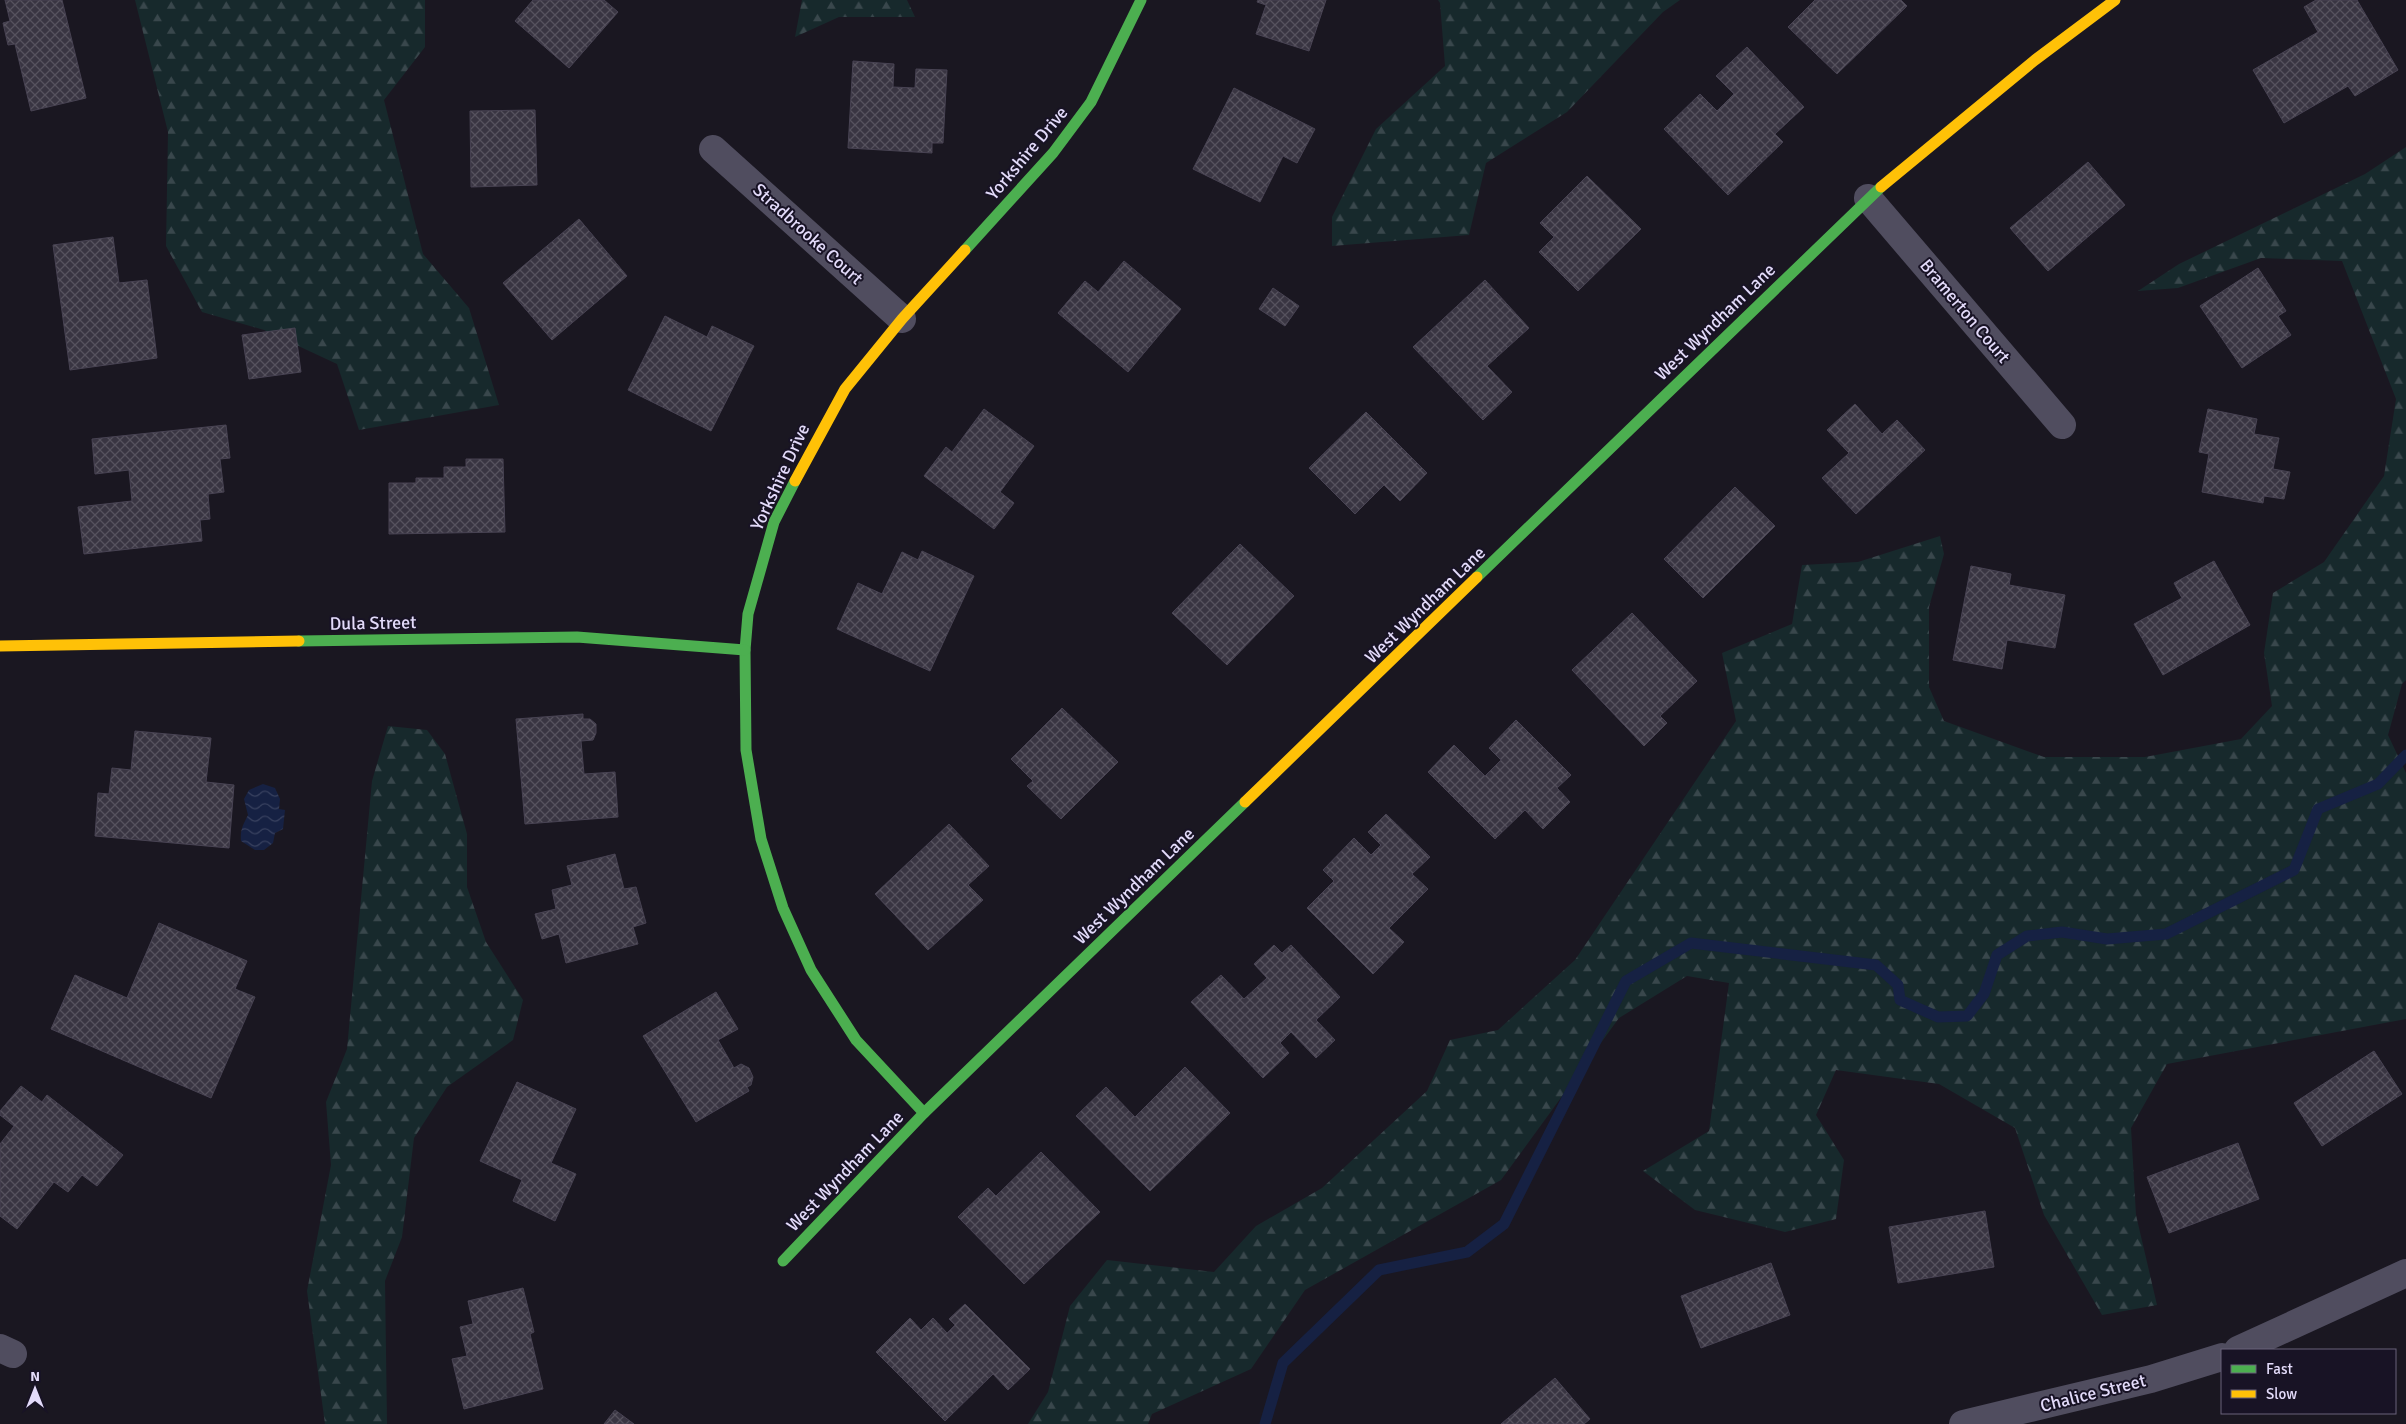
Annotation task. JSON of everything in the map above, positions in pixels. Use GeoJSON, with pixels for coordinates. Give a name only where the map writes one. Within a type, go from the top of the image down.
{"type":"FeatureCollection","features":[{"type":"Feature","properties":{"kind":"street","name":"Yorkshire Drive"},"geometry":{"type":"LineString","coordinates":[[924,1113],[856,1040],[811,970],[783,908],[761,839],[746,750],[745,650],[748,614],[774,522],[844,389],[902,319],[1053,153],[1091,102],[1141,0]]}},
{"type":"Feature","properties":{"kind":"street","name":"West Wyndham Lane"},"geometry":{"type":"LineString","coordinates":[[783,1261],[924,1113],[1868,198],[2035,60],[2115,0]]}},
{"type":"Feature","properties":{"kind":"street","name":"Stradbrooke Court"},"geometry":{"type":"LineString","coordinates":[[713,149],[902,319]]}},
{"type":"Feature","properties":{"kind":"street","name":"Bramerton Court"},"geometry":{"type":"LineString","coordinates":[[1868,198],[2062,425]]}},
{"type":"Feature","properties":{"kind":"street","name":"Dula Street"},"geometry":{"type":"LineString","coordinates":[[0,646],[577,637],[745,650]]}},
{"type":"Feature","properties":{"kind":"street"},"geometry":{"type":"LineString","coordinates":[[2240,1349],[2406,1273]]}},
{"type":"Feature","properties":{"kind":"street","name":"Chalice Street"},"geometry":{"type":"LineString","coordinates":[[1963,1424],[2150,1379],[2221,1357]]}},
{"type":"Feature","properties":{"kind":"green space"},"geometry":{"type":"Polygon","coordinates":[[[135,0],[425,0],[425,47],[384,100],[423,254],[469,308],[499,405],[359,430],[337,364],[264,330],[202,312],[166,246],[168,132],[135,0]]]}},
{"type":"Feature","properties":{"kind":"green space"},"geometry":{"type":"Polygon","coordinates":[[[802,0],[907,0],[915,17],[839,17],[795,37],[802,0]]]}},
{"type":"Feature","properties":{"kind":"green space"},"geometry":{"type":"Polygon","coordinates":[[[1438,0],[1680,0],[1663,12],[1567,112],[1486,163],[1469,235],[1332,246],[1332,217],[1376,129],[1445,66],[1440,3],[1438,0]]]}},
{"type":"Feature","properties":{"kind":"green space"},"geometry":{"type":"Polygon","coordinates":[[[2406,147],[2406,680],[2402,684],[2388,735],[2406,773],[2406,1019],[2167,1064],[2131,1128],[2136,1215],[2157,1305],[2102,1315],[2044,1215],[2015,1128],[1939,1084],[1836,1070],[1816,1115],[1844,1160],[1836,1219],[1785,1232],[1695,1210],[1643,1171],[1709,1131],[1729,983],[1687,976],[1619,1018],[1501,1180],[1305,1290],[1251,1369],[1152,1414],[1148,1424],[1028,1424],[1048,1392],[1070,1306],[1107,1260],[1214,1272],[1256,1226],[1322,1188],[1427,1091],[1450,1040],[1498,1030],[1575,960],[1736,721],[1722,653],[1792,624],[1802,565],[1858,562],[1940,536],[1944,554],[1929,607],[1929,687],[1944,721],[2044,757],[2145,757],[2241,739],[2272,706],[2264,653],[2273,593],[2324,562],[2384,476],[2396,399],[2342,261],[2261,258],[2178,288],[2138,291],[2179,264],[2365,174],[2406,147]]]}},
{"type":"Feature","properties":{"kind":"green space"},"geometry":{"type":"Polygon","coordinates":[[[388,726],[427,730],[445,754],[467,834],[467,887],[486,942],[523,1000],[513,1040],[447,1087],[414,1138],[402,1237],[385,1281],[387,1424],[325,1424],[307,1291],[331,1165],[326,1102],[347,1049],[372,781],[388,726]]]}},
{"type":"Feature","properties":{"kind":"water"},"geometry":{"type":"Polygon","coordinates":[[[263,784],[275,788],[280,799],[279,809],[285,810],[283,829],[275,833],[273,843],[264,850],[255,850],[241,841],[242,828],[248,815],[244,799],[249,790],[263,784]]]}},
{"type":"Feature","properties":{"kind":"building"},"geometry":{"type":"Polygon","coordinates":[[[5,0],[62,0],[86,98],[31,111],[15,44],[8,45],[3,23],[10,21],[5,0]]]}},
{"type":"Feature","properties":{"kind":"building"},"geometry":{"type":"Polygon","coordinates":[[[533,0],[604,0],[618,12],[569,68],[515,21],[533,0]]]}},
{"type":"Feature","properties":{"kind":"building"},"geometry":{"type":"Polygon","coordinates":[[[1258,0],[1326,0],[1309,51],[1256,34],[1266,5],[1257,2],[1258,0]]]}},
{"type":"Feature","properties":{"kind":"building"},"geometry":{"type":"Polygon","coordinates":[[[1815,0],[1901,0],[1907,6],[1837,74],[1788,27],[1815,0]]]}},
{"type":"Feature","properties":{"kind":"building"},"geometry":{"type":"Polygon","coordinates":[[[2316,0],[2357,0],[2398,70],[2355,96],[2348,86],[2284,123],[2253,70],[2318,32],[2304,7],[2316,0]]]}},
{"type":"Feature","properties":{"kind":"building"},"geometry":{"type":"Polygon","coordinates":[[[1747,47],[1804,107],[1775,134],[1783,142],[1728,195],[1664,129],[1700,94],[1717,111],[1734,94],[1716,76],[1747,47]]]}},
{"type":"Feature","properties":{"kind":"building"},"geometry":{"type":"Polygon","coordinates":[[[853,61],[894,64],[893,87],[915,88],[916,69],[947,70],[943,143],[932,143],[932,153],[848,148],[853,61]]]}},
{"type":"Feature","properties":{"kind":"building"},"geometry":{"type":"Polygon","coordinates":[[[1234,88],[1315,129],[1297,163],[1283,156],[1260,202],[1193,169],[1234,88]]]}},
{"type":"Feature","properties":{"kind":"building"},"geometry":{"type":"Polygon","coordinates":[[[535,110],[537,185],[471,187],[470,111],[535,110]]]}},
{"type":"Feature","properties":{"kind":"building"},"geometry":{"type":"Polygon","coordinates":[[[2088,162],[2125,205],[2048,271],[2010,228],[2088,162]]]}},
{"type":"Feature","properties":{"kind":"building"},"geometry":{"type":"Polygon","coordinates":[[[1587,176],[1641,229],[1578,291],[1539,252],[1554,237],[1540,223],[1587,176]]]}},
{"type":"Feature","properties":{"kind":"building"},"geometry":{"type":"Polygon","coordinates":[[[579,219],[627,276],[552,340],[503,283],[579,219]]]}},
{"type":"Feature","properties":{"kind":"building"},"geometry":{"type":"Polygon","coordinates":[[[113,237],[119,283],[147,280],[157,358],[70,370],[53,245],[113,237]]]}},
{"type":"Feature","properties":{"kind":"building"},"geometry":{"type":"Polygon","coordinates":[[[1124,261],[1181,309],[1128,372],[1058,313],[1085,281],[1098,292],[1124,261]]]}},
{"type":"Feature","properties":{"kind":"building"},"geometry":{"type":"Polygon","coordinates":[[[2258,268],[2286,311],[2278,316],[2291,335],[2242,368],[2200,306],[2258,268]]]}},
{"type":"Feature","properties":{"kind":"building"},"geometry":{"type":"Polygon","coordinates":[[[1485,280],[1529,328],[1487,366],[1512,392],[1483,420],[1413,347],[1485,280]]]}},
{"type":"Feature","properties":{"kind":"building"},"geometry":{"type":"Polygon","coordinates":[[[1273,288],[1299,306],[1285,326],[1259,309],[1273,288]]]}},
{"type":"Feature","properties":{"kind":"building"},"geometry":{"type":"Polygon","coordinates":[[[665,316],[707,337],[712,326],[754,346],[711,431],[628,390],[665,316]]]}},
{"type":"Feature","properties":{"kind":"building"},"geometry":{"type":"Polygon","coordinates":[[[295,328],[301,372],[249,379],[242,335],[295,328]]]}},
{"type":"Feature","properties":{"kind":"building"},"geometry":{"type":"Polygon","coordinates":[[[1855,404],[1882,434],[1897,420],[1925,450],[1856,514],[1822,478],[1849,453],[1827,430],[1855,404]]]}},
{"type":"Feature","properties":{"kind":"building"},"geometry":{"type":"Polygon","coordinates":[[[984,409],[1034,446],[1000,492],[1014,503],[994,529],[924,476],[946,447],[952,452],[984,409]]]}},
{"type":"Feature","properties":{"kind":"building"},"geometry":{"type":"Polygon","coordinates":[[[2208,409],[2257,419],[2254,434],[2279,438],[2273,469],[2290,472],[2284,499],[2264,496],[2263,503],[2202,492],[2209,454],[2199,452],[2208,409]]]}},
{"type":"Feature","properties":{"kind":"building"},"geometry":{"type":"Polygon","coordinates":[[[1366,412],[1427,473],[1400,501],[1384,485],[1355,514],[1309,468],[1366,412]]]}},
{"type":"Feature","properties":{"kind":"building"},"geometry":{"type":"Polygon","coordinates":[[[226,425],[230,458],[220,459],[224,492],[208,494],[210,519],[200,520],[202,541],[84,554],[78,507],[132,501],[129,470],[95,474],[92,439],[226,425]]]}},
{"type":"Feature","properties":{"kind":"building"},"geometry":{"type":"Polygon","coordinates":[[[466,459],[503,459],[505,532],[389,534],[389,483],[416,483],[416,478],[444,478],[444,467],[466,467],[466,459]]]}},
{"type":"Feature","properties":{"kind":"building"},"geometry":{"type":"Polygon","coordinates":[[[1735,487],[1775,526],[1703,598],[1664,559],[1735,487]]]}},
{"type":"Feature","properties":{"kind":"building"},"geometry":{"type":"Polygon","coordinates":[[[1240,544],[1294,596],[1227,665],[1172,613],[1240,544]]]}},
{"type":"Feature","properties":{"kind":"building"},"geometry":{"type":"Polygon","coordinates":[[[922,551],[974,576],[930,671],[837,629],[858,583],[882,594],[902,552],[918,560],[922,551]]]}},
{"type":"Feature","properties":{"kind":"building"},"geometry":{"type":"Polygon","coordinates":[[[2214,561],[2250,625],[2163,675],[2134,624],[2182,598],[2174,583],[2214,561]]]}},
{"type":"Feature","properties":{"kind":"building"},"geometry":{"type":"Polygon","coordinates":[[[1971,566],[2011,574],[2009,585],[2065,595],[2055,648],[2007,640],[2002,669],[1953,660],[1971,566]]]}},
{"type":"Feature","properties":{"kind":"building"},"geometry":{"type":"Polygon","coordinates":[[[1632,613],[1697,681],[1660,716],[1667,723],[1644,746],[1572,670],[1632,613]]]}},
{"type":"Feature","properties":{"kind":"building"},"geometry":{"type":"Polygon","coordinates":[[[1062,708],[1118,762],[1061,819],[1027,786],[1033,781],[1011,759],[1062,708]]]}},
{"type":"Feature","properties":{"kind":"building"},"geometry":{"type":"Polygon","coordinates":[[[583,714],[583,719],[590,719],[596,724],[596,733],[593,740],[581,741],[584,774],[615,772],[618,817],[525,824],[516,719],[583,714]]]}},
{"type":"Feature","properties":{"kind":"building"},"geometry":{"type":"Polygon","coordinates":[[[1516,720],[1571,775],[1557,788],[1570,802],[1543,829],[1525,810],[1495,839],[1428,772],[1454,745],[1485,776],[1501,760],[1489,748],[1516,720]]]}},
{"type":"Feature","properties":{"kind":"building"},"geometry":{"type":"Polygon","coordinates":[[[135,731],[211,738],[206,782],[234,785],[229,848],[95,836],[98,793],[109,794],[112,768],[131,770],[135,731]]]}},
{"type":"Feature","properties":{"kind":"building"},"geometry":{"type":"Polygon","coordinates":[[[1386,814],[1430,857],[1412,874],[1428,889],[1389,928],[1404,942],[1373,974],[1307,908],[1334,881],[1323,870],[1354,838],[1371,855],[1381,845],[1368,832],[1386,814]]]}},
{"type":"Feature","properties":{"kind":"building"},"geometry":{"type":"Polygon","coordinates":[[[949,824],[989,866],[968,885],[983,900],[928,950],[875,894],[949,824]]]}},
{"type":"Feature","properties":{"kind":"building"},"geometry":{"type":"Polygon","coordinates":[[[615,854],[624,889],[636,887],[646,923],[633,927],[638,944],[566,963],[559,934],[542,939],[535,914],[556,909],[552,890],[572,885],[567,866],[615,854]]]}},
{"type":"Feature","properties":{"kind":"building"},"geometry":{"type":"Polygon","coordinates":[[[159,923],[247,961],[235,989],[255,997],[211,1098],[51,1029],[75,975],[127,998],[159,923]]]}},
{"type":"Feature","properties":{"kind":"building"},"geometry":{"type":"Polygon","coordinates":[[[1274,945],[1282,953],[1291,945],[1340,997],[1316,1020],[1335,1040],[1316,1058],[1291,1032],[1280,1043],[1289,1053],[1263,1078],[1191,1002],[1221,975],[1244,999],[1267,978],[1254,964],[1274,945]]]}},
{"type":"Feature","properties":{"kind":"building"},"geometry":{"type":"Polygon","coordinates":[[[716,992],[738,1029],[718,1040],[734,1068],[741,1064],[749,1068],[753,1077],[751,1085],[747,1087],[749,1091],[696,1122],[643,1036],[716,992]]]}},
{"type":"Feature","properties":{"kind":"building"},"geometry":{"type":"Polygon","coordinates":[[[2374,1051],[2402,1094],[2322,1146],[2294,1103],[2374,1051]]]}},
{"type":"Feature","properties":{"kind":"building"},"geometry":{"type":"Polygon","coordinates":[[[1185,1067],[1230,1113],[1150,1191],[1076,1116],[1106,1087],[1135,1117],[1185,1067]]]}},
{"type":"Feature","properties":{"kind":"building"},"geometry":{"type":"Polygon","coordinates":[[[517,1082],[576,1109],[551,1163],[576,1174],[555,1221],[513,1201],[522,1180],[480,1161],[517,1082]]]}},
{"type":"Feature","properties":{"kind":"building"},"geometry":{"type":"Polygon","coordinates":[[[21,1086],[42,1102],[47,1095],[123,1155],[97,1186],[82,1175],[68,1192],[54,1182],[17,1229],[0,1216],[0,1144],[14,1126],[0,1115],[0,1111],[21,1086]]]}},
{"type":"Feature","properties":{"kind":"building"},"geometry":{"type":"Polygon","coordinates":[[[2238,1143],[2259,1199],[2169,1233],[2147,1177],[2238,1143]]]}},
{"type":"Feature","properties":{"kind":"building"},"geometry":{"type":"Polygon","coordinates":[[[1041,1152],[1100,1212],[1024,1284],[958,1217],[988,1188],[996,1196],[1041,1152]]]}},
{"type":"Feature","properties":{"kind":"building"},"geometry":{"type":"Polygon","coordinates":[[[1985,1211],[1994,1267],[1898,1283],[1889,1227],[1985,1211]]]}},
{"type":"Feature","properties":{"kind":"building"},"geometry":{"type":"Polygon","coordinates":[[[1771,1263],[1790,1315],[1701,1348],[1681,1296],[1771,1263]]]}},
{"type":"Feature","properties":{"kind":"building"},"geometry":{"type":"Polygon","coordinates":[[[523,1288],[534,1332],[530,1334],[543,1389],[464,1409],[452,1359],[467,1356],[460,1327],[473,1324],[468,1301],[523,1288]]]}},
{"type":"Feature","properties":{"kind":"building"},"geometry":{"type":"Polygon","coordinates":[[[965,1304],[1030,1369],[1008,1390],[993,1374],[945,1421],[876,1352],[910,1318],[921,1330],[933,1318],[947,1333],[955,1325],[949,1319],[965,1304]]]}},
{"type":"Feature","properties":{"kind":"building"},"geometry":{"type":"Polygon","coordinates":[[[1555,1378],[1590,1419],[1584,1424],[1501,1424],[1555,1378]]]}},
{"type":"Feature","properties":{"kind":"building"},"geometry":{"type":"Polygon","coordinates":[[[615,1410],[634,1424],[604,1424],[615,1410]]]}},
{"type":"Feature","properties":{"kind":"waterway"},"geometry":{"type":"LineString","coordinates":[[1265,1424],[1283,1363],[1379,1270],[1467,1252],[1504,1224],[1626,981],[1691,943],[1876,965],[1898,985],[1900,1000],[1938,1017],[1967,1016],[1984,994],[1997,955],[2027,936],[2062,932],[2107,939],[2166,934],[2294,870],[2318,809],[2378,784],[2406,755]]}},
{"type":"Feature","properties":{"kind":"traffic: fast"},"geometry":{"type":"LineString","coordinates":[[965,250],[1053,153],[1091,102],[1141,0]]}},
{"type":"Feature","properties":{"kind":"traffic: fast"},"geometry":{"type":"LineString","coordinates":[[1477,577],[1881,187]]}},
{"type":"Feature","properties":{"kind":"traffic: fast"},"geometry":{"type":"LineString","coordinates":[[795,481],[774,522],[748,614],[745,650],[746,750],[761,839],[783,908],[811,970],[856,1040],[924,1113]]}},
{"type":"Feature","properties":{"kind":"traffic: fast"},"geometry":{"type":"LineString","coordinates":[[299,641],[577,637],[745,650]]}},
{"type":"Feature","properties":{"kind":"traffic: fast"},"geometry":{"type":"LineString","coordinates":[[783,1261],[924,1113],[1245,802]]}},
{"type":"Feature","properties":{"kind":"traffic: slow"},"geometry":{"type":"LineString","coordinates":[[1881,187],[2035,60],[2115,0]]}},
{"type":"Feature","properties":{"kind":"traffic: slow"},"geometry":{"type":"LineString","coordinates":[[795,481],[845,389],[902,319],[965,250]]}},
{"type":"Feature","properties":{"kind":"traffic: slow"},"geometry":{"type":"LineString","coordinates":[[1245,802],[1477,577]]}},
{"type":"Feature","properties":{"kind":"traffic: slow"},"geometry":{"type":"LineString","coordinates":[[0,646],[299,641]]}}]}
